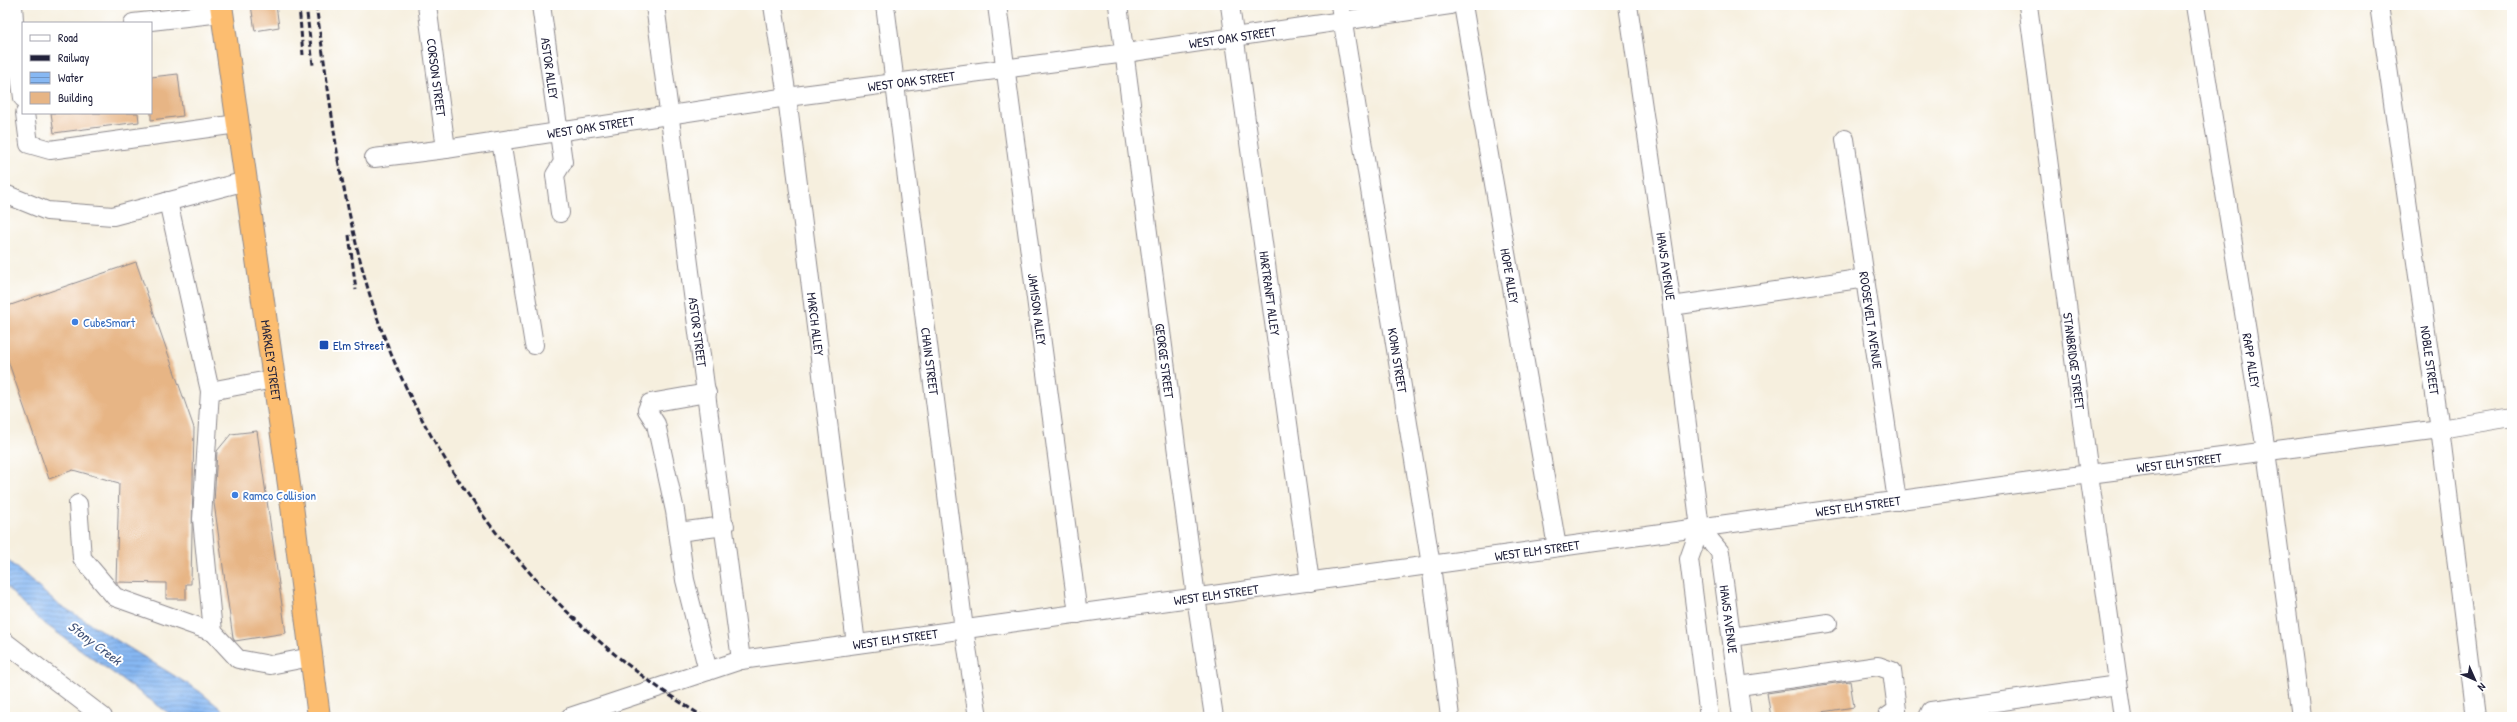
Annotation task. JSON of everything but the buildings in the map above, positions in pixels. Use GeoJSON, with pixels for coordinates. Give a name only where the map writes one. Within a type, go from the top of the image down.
{"type":"FeatureCollection","features":[{"type":"Feature","properties":{"kind":"highway","name":"MARKLEY STREET"},"geometry":{"type":"LineString","coordinates":[[221,9],[274,379],[319,717]]}},
{"type":"Feature","properties":{"kind":"street"},"geometry":{"type":"LineString","coordinates":[[13,5],[19,35],[22,82]]}},
{"type":"Feature","properties":{"kind":"street","name":"CORSON STREET"},"geometry":{"type":"LineString","coordinates":[[427,5],[446,150]]}},
{"type":"Feature","properties":{"kind":"street","name":"ASTOR ALLEY"},"geometry":{"type":"LineString","coordinates":[[541,5],[562,162],[555,175],[560,213]]}},
{"type":"Feature","properties":{"kind":"street","name":"ASTOR STREET"},"geometry":{"type":"LineString","coordinates":[[655,5],[671,115],[741,660]]}},
{"type":"Feature","properties":{"kind":"street","name":"MARCH ALLEY"},"geometry":{"type":"LineString","coordinates":[[773,5],[787,97],[856,644]]}},
{"type":"Feature","properties":{"kind":"street","name":"CHAIN STREET"},"geometry":{"type":"LineString","coordinates":[[885,5],[896,82],[964,630],[978,717]]}},
{"type":"Feature","properties":{"kind":"street","name":"JAMISON ALLEY"},"geometry":{"type":"LineString","coordinates":[[997,5],[1078,614]]}},
{"type":"Feature","properties":{"kind":"street","name":"GEORGE STREET"},"geometry":{"type":"LineString","coordinates":[[1118,5],[1126,53],[1196,597],[1214,717]]}},
{"type":"Feature","properties":{"kind":"street","name":"HARTRANFT ALLEY"},"geometry":{"type":"LineString","coordinates":[[1230,5],[1310,582]]}},
{"type":"Feature","properties":{"kind":"street","name":"WEST OAK STREET"},"geometry":{"type":"LineString","coordinates":[[374,158],[446,150],[787,97],[1126,53],[1234,35],[1341,12],[1450,5]]}},
{"type":"Feature","properties":{"kind":"street","name":"HOPE ALLEY"},"geometry":{"type":"LineString","coordinates":[[1463,5],[1557,548]]}},
{"type":"Feature","properties":{"kind":"street","name":"HAWS AVENUE"},"geometry":{"type":"LineString","coordinates":[[1628,5],[1672,306],[1700,528],[1689,559],[1708,717]]}},
{"type":"Feature","properties":{"kind":"street","name":"STANBRIDGE STREET"},"geometry":{"type":"LineString","coordinates":[[2028,5],[2089,474],[2123,717]]}},
{"type":"Feature","properties":{"kind":"street","name":"RAPP ALLEY"},"geometry":{"type":"LineString","coordinates":[[2195,5],[2266,451],[2301,717]]}},
{"type":"Feature","properties":{"kind":"street","name":"NOBLE STREET"},"geometry":{"type":"LineString","coordinates":[[2379,5],[2440,429],[2476,717]]}},
{"type":"Feature","properties":{"kind":"street"},"geometry":{"type":"LineString","coordinates":[[138,22],[189,11],[221,9]]}},
{"type":"Feature","properties":{"kind":"street","name":"KOHN STREET"},"geometry":{"type":"LineString","coordinates":[[1341,12],[1431,565],[1450,717]]}},
{"type":"Feature","properties":{"kind":"street"},"geometry":{"type":"LineString","coordinates":[[25,114],[29,144],[50,150],[237,124]]}},
{"type":"Feature","properties":{"kind":"street","name":"ROOSEVELT AVENUE"},"geometry":{"type":"LineString","coordinates":[[1845,139],[1897,501]]}},
{"type":"Feature","properties":{"kind":"street"},"geometry":{"type":"LineString","coordinates":[[501,141],[534,345]]}},
{"type":"Feature","properties":{"kind":"street"},"geometry":{"type":"LineString","coordinates":[[5,194],[47,211],[113,216],[246,181]]}},
{"type":"Feature","properties":{"kind":"street"},"geometry":{"type":"LineString","coordinates":[[168,201],[210,391],[202,519],[213,632]]}},
{"type":"Feature","properties":{"kind":"street"},"geometry":{"type":"LineString","coordinates":[[1672,306],[1866,278]]}},
{"type":"Feature","properties":{"kind":"street"},"geometry":{"type":"LineString","coordinates":[[210,391],[274,379]]}},
{"type":"Feature","properties":{"kind":"street"},"geometry":{"type":"LineString","coordinates":[[707,393],[650,403],[648,410],[656,424],[678,532],[685,580],[708,671]]}},
{"type":"Feature","properties":{"kind":"street","name":"WEST ELM STREET"},"geometry":{"type":"LineString","coordinates":[[570,717],[610,711],[708,671],[741,660],[2089,474],[2440,429],[2512,417]]}},
{"type":"Feature","properties":{"kind":"street"},"geometry":{"type":"LineString","coordinates":[[78,504],[82,558],[115,597],[213,632],[238,659],[270,666],[311,657]]}},
{"type":"Feature","properties":{"kind":"street"},"geometry":{"type":"LineString","coordinates":[[678,532],[724,526]]}},
{"type":"Feature","properties":{"kind":"street","name":"HAWS AVENUE"},"geometry":{"type":"LineString","coordinates":[[1700,528],[1720,552],[1742,717]]}},
{"type":"Feature","properties":{"kind":"street"},"geometry":{"type":"LineString","coordinates":[[1732,637],[1828,623]]}},
{"type":"Feature","properties":{"kind":"street"},"geometry":{"type":"LineString","coordinates":[[5,642],[103,717]]}},
{"type":"Feature","properties":{"kind":"street"},"geometry":{"type":"LineString","coordinates":[[1739,686],[1878,666],[1892,671],[1897,710],[1887,717]]}},
{"type":"Feature","properties":{"kind":"street"},"geometry":{"type":"LineString","coordinates":[[1928,717],[1931,711],[2118,685]]}},
{"type":"Feature","properties":{"kind":"water","name":"Stony Creek"},"geometry":{"type":"Polygon","coordinates":[[[5,558],[55,602],[199,691],[221,709],[226,717],[174,717],[41,621],[25,607],[5,585],[5,558]]]}},
{"type":"Feature","properties":{"kind":"railway"},"geometry":{"type":"LineString","coordinates":[[299,5],[303,55]]}},
{"type":"Feature","properties":{"kind":"railway"},"geometry":{"type":"LineString","coordinates":[[306,5],[313,65]]}},
{"type":"Feature","properties":{"kind":"railway"},"geometry":{"type":"LineString","coordinates":[[316,5],[339,165]]}},
{"type":"Feature","properties":{"kind":"railway"},"geometry":{"type":"LineString","coordinates":[[338,160],[362,267],[382,331],[407,389],[437,445],[472,499],[511,551],[554,598],[601,642],[651,682],[704,717]]}},
{"type":"Feature","properties":{"kind":"railway"},"geometry":{"type":"LineString","coordinates":[[349,235],[356,290]]}},
{"type":"Feature","properties":{"kind":"place","name":"CubeSmart"},"geometry":{"type":"Point","coordinates":[75,322]}},
{"type":"Feature","properties":{"kind":"place","name":"Elm Street"},"geometry":{"type":"Point","coordinates":[324,345]}},
{"type":"Feature","properties":{"kind":"place","name":"Ramco Collision"},"geometry":{"type":"Point","coordinates":[235,495]}}]}
